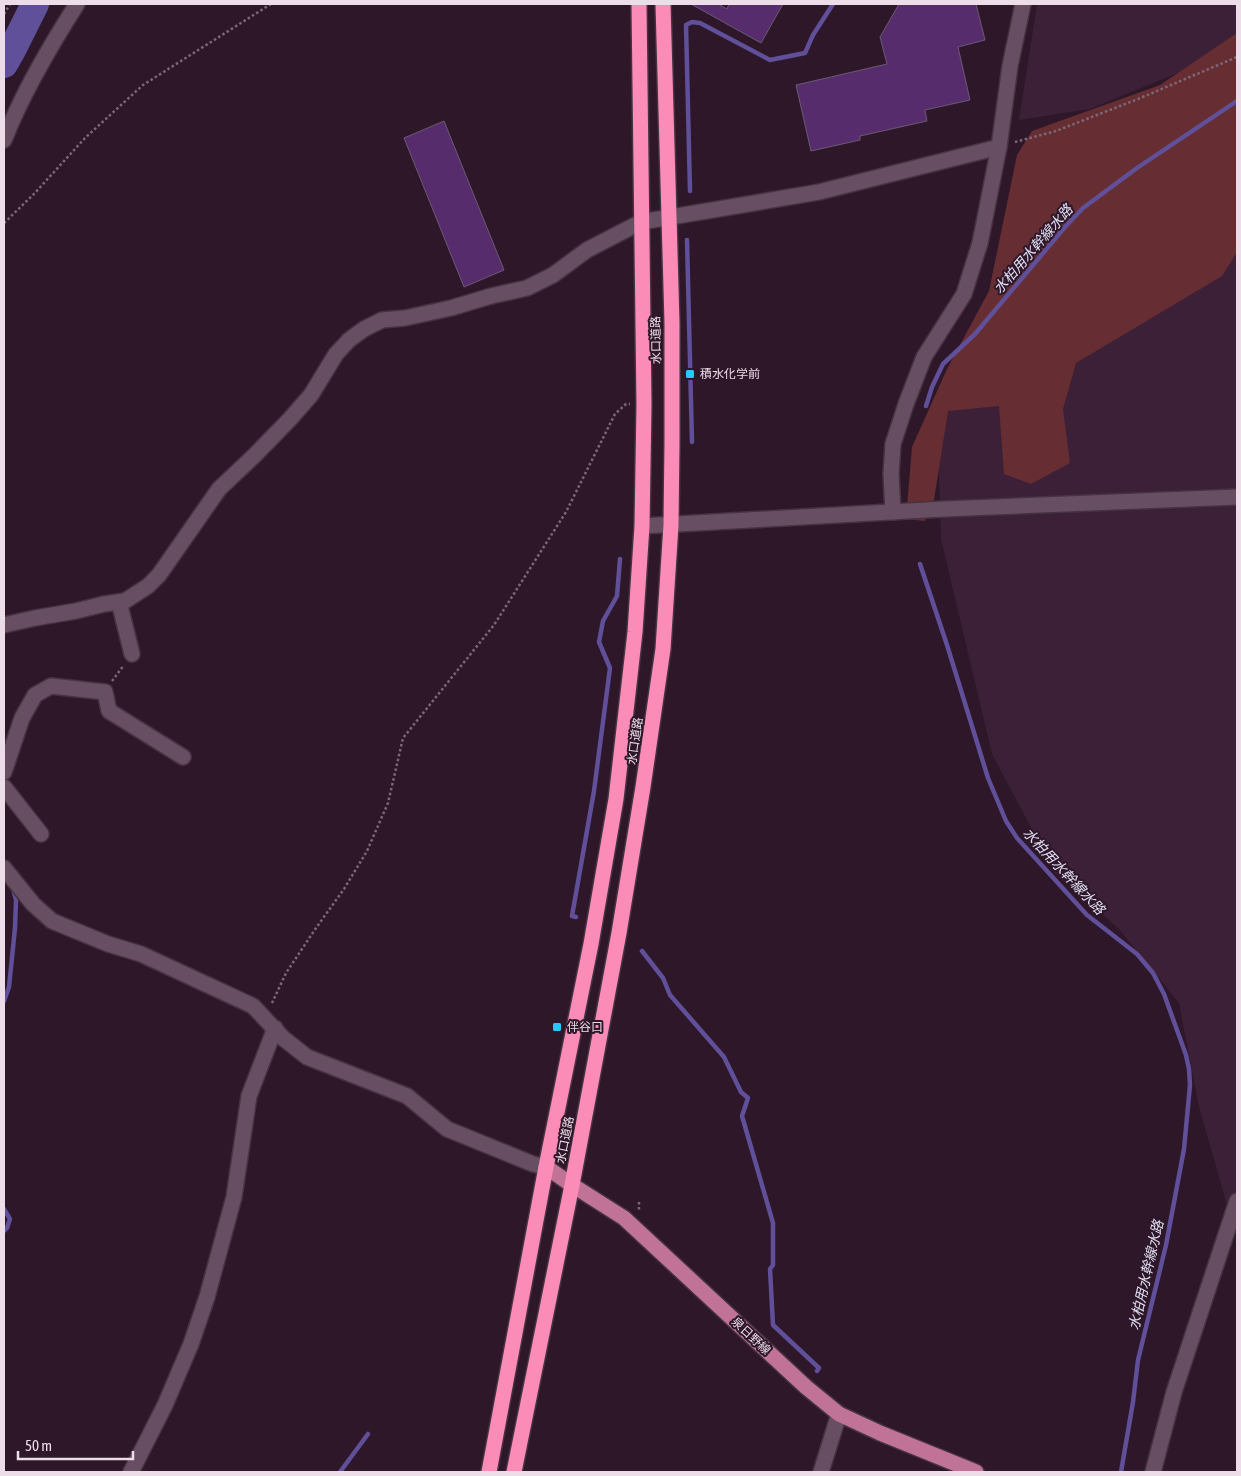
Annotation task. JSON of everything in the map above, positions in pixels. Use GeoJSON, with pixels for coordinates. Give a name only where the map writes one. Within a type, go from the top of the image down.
{"type":"FeatureCollection","features":[{"type":"Feature","properties":{"kind":"highway","name":"水口道路"},"geometry":{"type":"LineString","coordinates":[[489,1472],[546,1167],[591,944],[616,799],[635,632],[642,526],[644,405],[640,4]]}},
{"type":"Feature","properties":{"kind":"highway","name":"水口道路"},"geometry":{"type":"LineString","coordinates":[[514,1472],[572,1185],[619,933],[664,649],[671,525],[672,332],[663,4]]}},
{"type":"Feature","properties":{"kind":"main road","name":"泉日野線"},"geometry":{"type":"LineString","coordinates":[[546,1167],[624,1218],[806,1386],[839,1414],[880,1433],[976,1472]]}},
{"type":"Feature","properties":{"kind":"street"},"geometry":{"type":"LineString","coordinates":[[4,140],[15,111],[46,52],[77,4]]}},
{"type":"Feature","properties":{"kind":"street"},"geometry":{"type":"LineString","coordinates":[[893,512],[891,474],[893,444],[924,357],[964,294],[980,243],[999,147],[1010,66],[1023,4]]}},
{"type":"Feature","properties":{"kind":"street"},"geometry":{"type":"LineString","coordinates":[[4,625],[126,601],[136,595],[159,575],[219,489],[255,455],[311,395],[336,354],[349,340],[364,329],[382,320],[406,318],[527,288],[552,275],[587,250],[641,222],[819,192],[999,147]]}},
{"type":"Feature","properties":{"kind":"street"},"geometry":{"type":"LineString","coordinates":[[642,526],[944,509],[1237,497]]}},
{"type":"Feature","properties":{"kind":"street"},"geometry":{"type":"LineString","coordinates":[[119,602],[132,654]]}},
{"type":"Feature","properties":{"kind":"street"},"geometry":{"type":"LineString","coordinates":[[4,772],[22,718],[36,695],[51,686],[105,692],[109,711],[183,757]]}},
{"type":"Feature","properties":{"kind":"street"},"geometry":{"type":"LineString","coordinates":[[4,787],[41,834]]}},
{"type":"Feature","properties":{"kind":"street"},"geometry":{"type":"LineString","coordinates":[[4,868],[33,904],[52,921],[108,944],[141,954],[253,1006],[283,1038],[307,1057],[407,1096],[447,1129],[533,1164],[546,1167]]}},
{"type":"Feature","properties":{"kind":"street"},"geometry":{"type":"LineString","coordinates":[[131,1472],[191,1344],[207,1297],[234,1197],[249,1096],[272,1025]]}},
{"type":"Feature","properties":{"kind":"street"},"geometry":{"type":"LineString","coordinates":[[1153,1472],[1174,1392],[1237,1201]]}},
{"type":"Feature","properties":{"kind":"street"},"geometry":{"type":"LineString","coordinates":[[821,1472],[839,1414]]}},
{"type":"Feature","properties":{"kind":"path"},"geometry":{"type":"LineString","coordinates":[[4,14],[10,4]]}},
{"type":"Feature","properties":{"kind":"path"},"geometry":{"type":"LineString","coordinates":[[4,223],[33,195],[85,138],[143,85],[271,4]]}},
{"type":"Feature","properties":{"kind":"path"},"geometry":{"type":"LineString","coordinates":[[999,147],[1056,131],[1237,57]]}},
{"type":"Feature","properties":{"kind":"path"},"geometry":{"type":"LineString","coordinates":[[272,1025],[270,1006],[286,973],[344,889],[367,851],[388,803],[403,738],[494,626],[566,512],[615,414],[626,404],[644,405]]}},
{"type":"Feature","properties":{"kind":"path"},"geometry":{"type":"LineString","coordinates":[[105,692],[132,654]]}},
{"type":"Feature","properties":{"kind":"path"},"geometry":{"type":"LineString","coordinates":[[639,1202],[639,1210]]}},
{"type":"Feature","properties":{"kind":"shaded area"},"geometry":{"type":"Polygon","coordinates":[[[1037,4],[1237,4],[1237,43],[1224,54],[1090,109],[1019,120],[1037,4]]]}},
{"type":"Feature","properties":{"kind":"shaded area"},"geometry":{"type":"Polygon","coordinates":[[[1237,33],[1237,252],[1222,276],[1076,363],[1063,409],[1070,463],[1031,484],[1004,474],[999,406],[948,411],[934,500],[925,521],[906,519],[912,447],[947,369],[989,291],[1017,155],[1032,131],[1160,85],[1237,33]]]}},
{"type":"Feature","properties":{"kind":"shaded area"},"geometry":{"type":"Polygon","coordinates":[[[1237,242],[1237,1240],[1199,1107],[1179,1003],[1118,928],[1055,873],[992,754],[941,539],[937,411],[1237,242]]]}},
{"type":"Feature","properties":{"kind":"building"},"geometry":{"type":"Polygon","coordinates":[[[691,4],[718,4],[727,9],[729,4],[783,4],[761,43],[691,4]]]}},
{"type":"Feature","properties":{"kind":"building"},"geometry":{"type":"Polygon","coordinates":[[[899,4],[976,4],[985,40],[958,47],[970,100],[925,110],[927,121],[860,136],[860,140],[811,151],[796,85],[887,64],[880,37],[899,4]]]}},
{"type":"Feature","properties":{"kind":"building"},"geometry":{"type":"Polygon","coordinates":[[[444,121],[504,270],[464,287],[404,138],[444,121]]]}},
{"type":"Feature","properties":{"kind":"waterway"},"geometry":{"type":"LineString","coordinates":[[4,64],[35,4]]}},
{"type":"Feature","properties":{"kind":"waterway"},"geometry":{"type":"LineString","coordinates":[[690,191],[686,25],[692,22],[700,23],[770,60],[805,53],[813,35],[833,4]]}},
{"type":"Feature","properties":{"kind":"waterway","name":"水柏用水幹線水路"},"geometry":{"type":"LineString","coordinates":[[926,406],[932,387],[943,364],[975,334],[1083,208],[1137,168],[1237,101]]}},
{"type":"Feature","properties":{"kind":"waterway"},"geometry":{"type":"LineString","coordinates":[[687,240],[692,442]]}},
{"type":"Feature","properties":{"kind":"waterway"},"geometry":{"type":"LineString","coordinates":[[576,917],[572,916],[594,791],[610,668],[599,642],[603,621],[617,596],[620,559]]}},
{"type":"Feature","properties":{"kind":"waterway","name":"水柏用水幹線水路"},"geometry":{"type":"LineString","coordinates":[[920,564],[988,778],[1006,821],[1017,838],[1087,915],[1137,954],[1153,973],[1164,994],[1186,1055],[1190,1085],[1184,1149],[1166,1245],[1138,1360],[1121,1472]]}},
{"type":"Feature","properties":{"kind":"waterway"},"geometry":{"type":"LineString","coordinates":[[4,1001],[9,987],[15,928],[16,900],[13,889]]}},
{"type":"Feature","properties":{"kind":"waterway"},"geometry":{"type":"LineString","coordinates":[[642,951],[663,978],[670,995],[724,1057],[741,1092],[748,1098],[742,1116],[773,1223],[773,1265],[770,1269],[773,1325],[819,1368],[817,1371]]}},
{"type":"Feature","properties":{"kind":"waterway"},"geometry":{"type":"LineString","coordinates":[[4,1209],[10,1219],[4,1231]]}},
{"type":"Feature","properties":{"kind":"waterway"},"geometry":{"type":"LineString","coordinates":[[340,1472],[368,1434]]}},
{"type":"Feature","properties":{"kind":"place","name":"積水化学前"},"geometry":{"type":"Point","coordinates":[690,374]}},
{"type":"Feature","properties":{"kind":"place","name":"伴谷口"},"geometry":{"type":"Point","coordinates":[557,1027]}}]}
